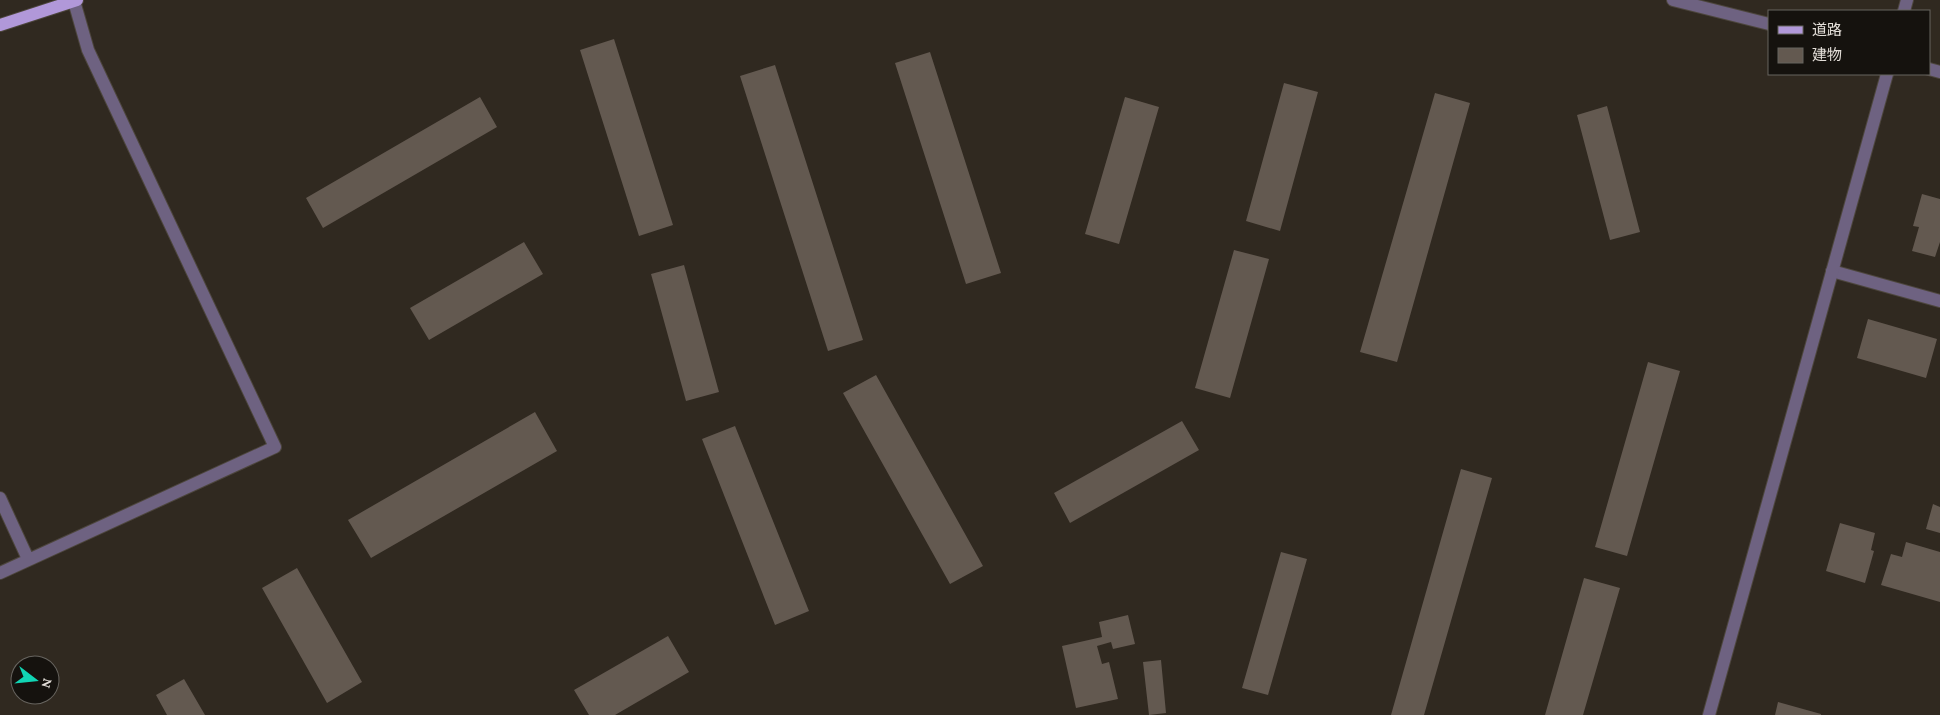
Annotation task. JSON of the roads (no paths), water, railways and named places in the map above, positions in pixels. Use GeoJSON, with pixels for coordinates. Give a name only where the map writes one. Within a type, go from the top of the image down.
{"type":"FeatureCollection","features":[{"type":"Feature","properties":{"kind":"main road"},"geometry":{"type":"LineString","coordinates":[[0,25],[76,0]]}},
{"type":"Feature","properties":{"kind":"street"},"geometry":{"type":"LineString","coordinates":[[0,573],[275,446],[88,50],[76,0]]}},
{"type":"Feature","properties":{"kind":"street"},"geometry":{"type":"LineString","coordinates":[[1673,0],[1768,24]]}},
{"type":"Feature","properties":{"kind":"street"},"geometry":{"type":"LineString","coordinates":[[1709,715],[1887,75]]}},
{"type":"Feature","properties":{"kind":"street"},"geometry":{"type":"LineString","coordinates":[[1832,271],[1940,301]]}},
{"type":"Feature","properties":{"kind":"street"},"geometry":{"type":"LineString","coordinates":[[0,498],[28,559]]}}]}
